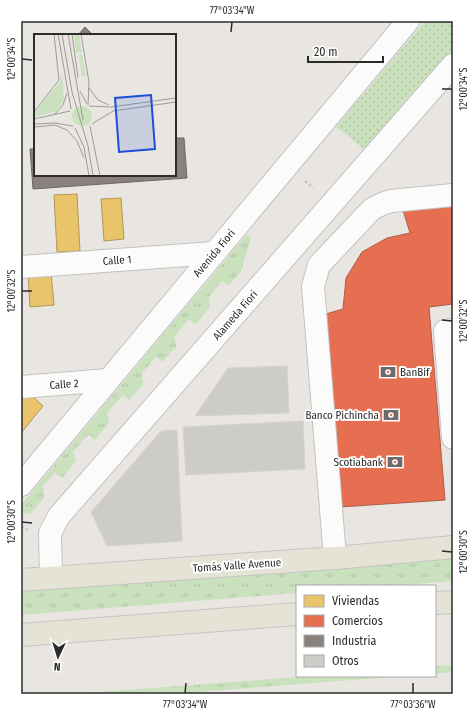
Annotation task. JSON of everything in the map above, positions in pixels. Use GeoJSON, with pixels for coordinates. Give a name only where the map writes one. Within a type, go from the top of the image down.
{"type":"FeatureCollection","features":[{"type":"Feature","properties":{"kind":"main road","name":"Tomás Valle Avenue"},"geometry":{"type":"LineString","coordinates":[[21,580],[335,558],[453,547]]}},
{"type":"Feature","properties":{"kind":"main road"},"geometry":{"type":"LineString","coordinates":[[436,603],[453,602]]}},
{"type":"Feature","properties":{"kind":"main road"},"geometry":{"type":"LineString","coordinates":[[21,635],[296,614]]}},
{"type":"Feature","properties":{"kind":"street","name":"Avenida Fiori"},"geometry":{"type":"LineString","coordinates":[[21,485],[408,21]]}},
{"type":"Feature","properties":{"kind":"street","name":"Alameda Fiori"},"geometry":{"type":"LineString","coordinates":[[51,578],[50,533],[59,516],[453,65]]}},
{"type":"Feature","properties":{"kind":"street"},"geometry":{"type":"LineString","coordinates":[[335,558],[313,286],[315,274],[319,265],[372,209],[391,201],[453,195]]}},
{"type":"Feature","properties":{"kind":"street","name":"Calle 1"},"geometry":{"type":"LineString","coordinates":[[21,267],[214,253]]}},
{"type":"Feature","properties":{"kind":"street"},"geometry":{"type":"LineString","coordinates":[[453,330],[444,331],[453,438]]}},
{"type":"Feature","properties":{"kind":"street","name":"Calle 2"},"geometry":{"type":"LineString","coordinates":[[21,387],[108,380]]}},
{"type":"Feature","properties":{"kind":"green space"},"geometry":{"type":"Polygon","coordinates":[[[425,21],[453,21],[453,53],[365,150],[336,127],[425,21]]]}},
{"type":"Feature","properties":{"kind":"green space"},"geometry":{"type":"Polygon","coordinates":[[[247,234],[251,238],[241,271],[229,286],[222,281],[209,297],[210,307],[196,324],[189,319],[174,337],[177,346],[163,362],[156,357],[142,373],[143,385],[129,400],[123,395],[107,413],[109,423],[95,440],[89,434],[73,452],[76,461],[62,478],[55,473],[43,486],[44,498],[30,514],[21,513],[21,505],[247,234]]]}},
{"type":"Feature","properties":{"kind":"green space"},"geometry":{"type":"Polygon","coordinates":[[[453,558],[453,581],[402,585],[296,585],[296,593],[21,615],[21,590],[453,558]]]}},
{"type":"Feature","properties":{"kind":"green space"},"geometry":{"type":"Polygon","coordinates":[[[453,665],[453,672],[436,674],[436,666],[453,665]]]}},
{"type":"Feature","properties":{"kind":"green space"},"geometry":{"type":"Polygon","coordinates":[[[299,677],[393,677],[170,694],[72,694],[299,677]]]}},
{"type":"Feature","properties":{"kind":"building: Viviendas"},"geometry":{"type":"Polygon","coordinates":[[[77,194],[80,251],[57,252],[54,195],[77,194]]]}},
{"type":"Feature","properties":{"kind":"building: Viviendas"},"geometry":{"type":"Polygon","coordinates":[[[121,198],[124,239],[104,241],[101,199],[121,198]]]}},
{"type":"Feature","properties":{"kind":"building: Viviendas"},"geometry":{"type":"Polygon","coordinates":[[[51,272],[54,305],[30,307],[28,274],[51,272]]]}},
{"type":"Feature","properties":{"kind":"building: Viviendas"},"geometry":{"type":"Polygon","coordinates":[[[29,393],[43,406],[21,433],[21,394],[29,393]]]}},
{"type":"Feature","properties":{"kind":"building: Comercios"},"geometry":{"type":"Polygon","coordinates":[[[453,205],[453,304],[429,307],[445,500],[340,507],[326,314],[343,309],[346,278],[362,252],[387,238],[410,233],[403,210],[453,205]]]}},
{"type":"Feature","properties":{"kind":"building: Industria"},"geometry":{"type":"Polygon","coordinates":[[[85,27],[92,34],[79,34],[85,27]]]}},
{"type":"Feature","properties":{"kind":"building: Industria"},"geometry":{"type":"Polygon","coordinates":[[[176,138],[184,138],[187,178],[33,189],[30,149],[34,149],[34,176],[176,176],[176,138]]]}},
{"type":"Feature","properties":{"kind":"building: Otros"},"geometry":{"type":"Polygon","coordinates":[[[287,366],[289,413],[195,416],[228,368],[287,366]]]}},
{"type":"Feature","properties":{"kind":"building: Otros"},"geometry":{"type":"Polygon","coordinates":[[[303,421],[305,469],[186,475],[183,427],[303,421]]]}},
{"type":"Feature","properties":{"kind":"building: Otros"},"geometry":{"type":"Polygon","coordinates":[[[177,430],[182,541],[107,546],[91,512],[161,431],[177,430]]]}},
{"type":"Feature","properties":{"kind":"place","name":"BanBif"},"geometry":{"type":"Point","coordinates":[388,372]}},
{"type":"Feature","properties":{"kind":"place","name":"Banco Pichincha"},"geometry":{"type":"Point","coordinates":[391,415]}},
{"type":"Feature","properties":{"kind":"place","name":"Scotiabank"},"geometry":{"type":"Point","coordinates":[395,462]}}]}
